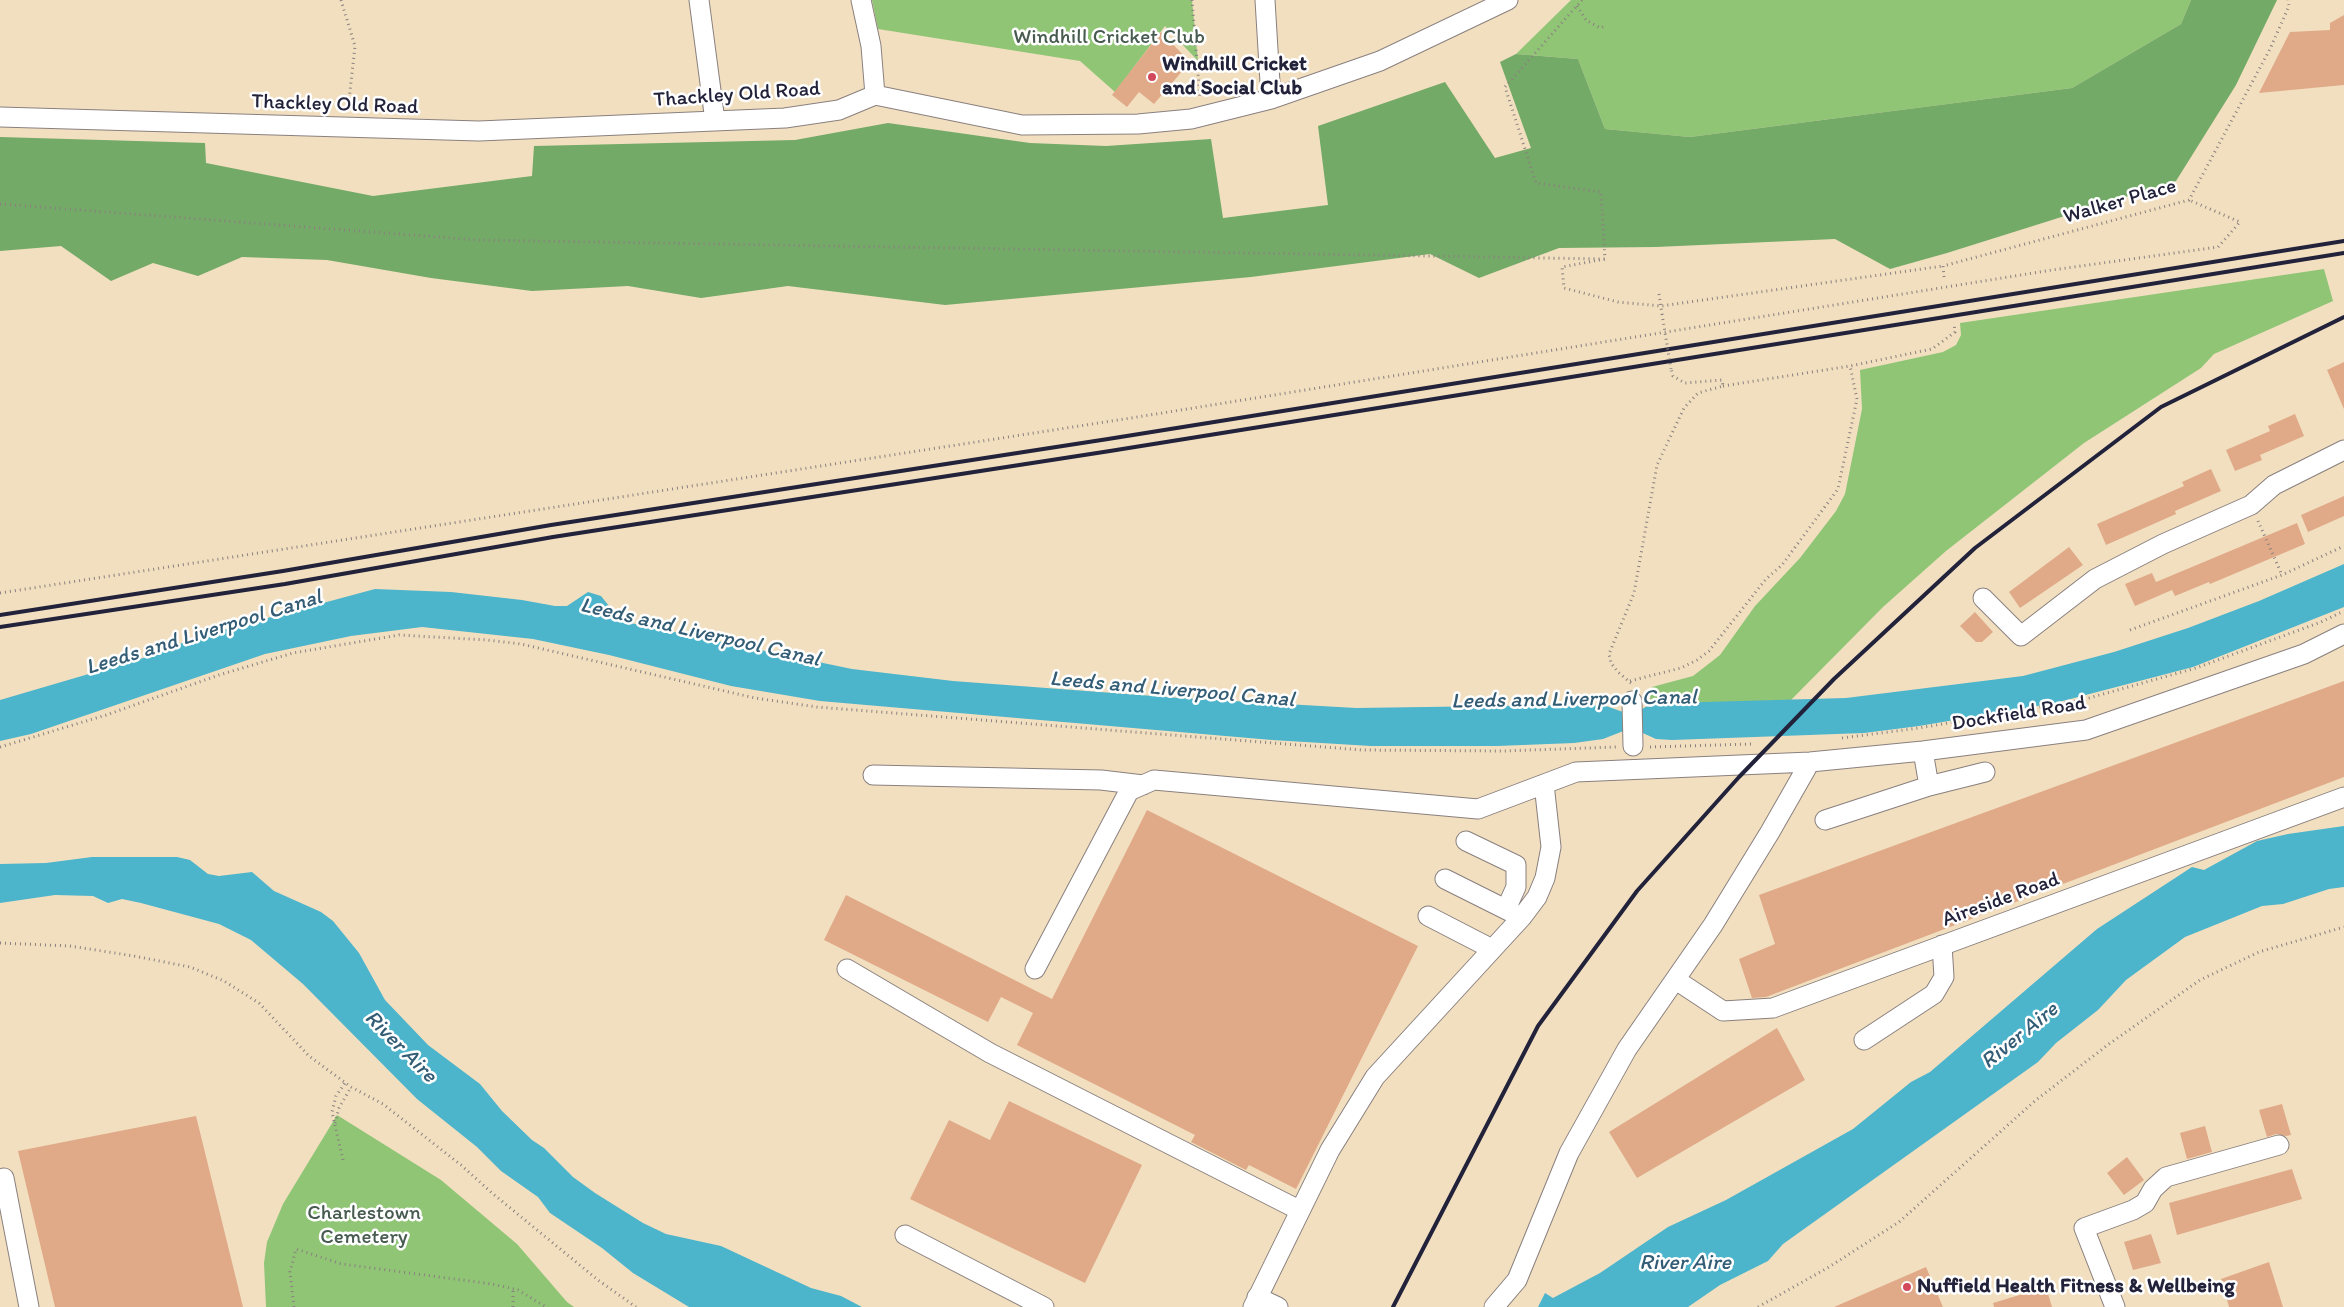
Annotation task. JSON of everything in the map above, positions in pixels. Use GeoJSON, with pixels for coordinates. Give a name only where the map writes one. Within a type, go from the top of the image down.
{"type":"FeatureCollection","features":[{"type":"Feature","properties":{"kind":"street"},"geometry":{"type":"LineString","coordinates":[[699,0],[715,121]]}},
{"type":"Feature","properties":{"kind":"street"},"geometry":{"type":"LineString","coordinates":[[861,0],[871,46],[875,95],[1022,125],[1138,124],[1202,116],[1271,99],[1380,61],[1508,0]]}},
{"type":"Feature","properties":{"kind":"street"},"geometry":{"type":"LineString","coordinates":[[1265,0],[1271,99]]}},
{"type":"Feature","properties":{"kind":"street","name":"Thackley Old Road"},"geometry":{"type":"LineString","coordinates":[[0,117],[479,131],[785,118],[839,110],[875,95]]}},
{"type":"Feature","properties":{"kind":"street"},"geometry":{"type":"LineString","coordinates":[[1983,598],[2021,636],[2095,579],[2163,544],[2251,505],[2274,485],[2344,450]]}},
{"type":"Feature","properties":{"kind":"street","name":"Dockfield Road"},"geometry":{"type":"LineString","coordinates":[[1143,785],[1154,780],[1478,809],[1576,772],[1810,762],[1923,751],[2086,730],[2304,654],[2344,634]]}},
{"type":"Feature","properties":{"kind":"street"},"geometry":{"type":"LineString","coordinates":[[1632,701],[1633,746]]}},
{"type":"Feature","properties":{"kind":"street"},"geometry":{"type":"LineString","coordinates":[[1923,751],[1929,786]]}},
{"type":"Feature","properties":{"kind":"street"},"geometry":{"type":"LineString","coordinates":[[1494,1307],[1517,1280],[1569,1153],[1627,1049],[1676,980],[1765,841],[1810,762]]}},
{"type":"Feature","properties":{"kind":"street"},"geometry":{"type":"LineString","coordinates":[[1825,820],[1929,786],[1985,772]]}},
{"type":"Feature","properties":{"kind":"street"},"geometry":{"type":"LineString","coordinates":[[873,775],[906,778],[1101,780],[1143,785]]}},
{"type":"Feature","properties":{"kind":"street"},"geometry":{"type":"LineString","coordinates":[[1278,1307],[1255,1302],[1330,1150],[1375,1077],[1492,949],[1514,913],[1537,897],[1549,864],[1551,830],[1544,784]]}},
{"type":"Feature","properties":{"kind":"street"},"geometry":{"type":"LineString","coordinates":[[1035,969],[1129,791],[1143,785]]}},
{"type":"Feature","properties":{"kind":"street","name":"Aireside Road"},"geometry":{"type":"LineString","coordinates":[[1676,980],[1723,1011],[1772,1008],[2344,797]]}},
{"type":"Feature","properties":{"kind":"street"},"geometry":{"type":"LineString","coordinates":[[1466,841],[1516,865],[1514,913]]}},
{"type":"Feature","properties":{"kind":"street"},"geometry":{"type":"LineString","coordinates":[[1445,878],[1514,913]]}},
{"type":"Feature","properties":{"kind":"street"},"geometry":{"type":"LineString","coordinates":[[1428,916],[1492,949]]}},
{"type":"Feature","properties":{"kind":"street"},"geometry":{"type":"LineString","coordinates":[[1864,1040],[1934,994],[1944,977],[1942,945]]}},
{"type":"Feature","properties":{"kind":"street"},"geometry":{"type":"LineString","coordinates":[[847,970],[990,1053],[1299,1210]]}},
{"type":"Feature","properties":{"kind":"street"},"geometry":{"type":"LineString","coordinates":[[2115,1307],[2084,1228],[2132,1210],[2145,1203],[2153,1190],[2166,1177],[2279,1145]]}},
{"type":"Feature","properties":{"kind":"street"},"geometry":{"type":"LineString","coordinates":[[2,1178],[29,1307]]}},
{"type":"Feature","properties":{"kind":"street"},"geometry":{"type":"LineString","coordinates":[[904,1235],[1044,1307]]}},
{"type":"Feature","properties":{"kind":"path"},"geometry":{"type":"LineString","coordinates":[[341,0],[355,46],[346,127]]}},
{"type":"Feature","properties":{"kind":"path"},"geometry":{"type":"LineString","coordinates":[[1192,0],[1202,116]]}},
{"type":"Feature","properties":{"kind":"path"},"geometry":{"type":"LineString","coordinates":[[0,204],[478,240],[1605,259],[1601,192],[1536,183],[1505,87],[1582,0]]}},
{"type":"Feature","properties":{"kind":"path","name":"Walker Place"},"geometry":{"type":"LineString","coordinates":[[1605,259],[1562,267],[1564,288],[1618,302],[1661,306],[1942,266],[2189,200],[2270,48],[2289,6],[2288,0]]}},
{"type":"Feature","properties":{"kind":"path"},"geometry":{"type":"LineString","coordinates":[[1576,6],[1586,20],[1600,28],[1605,26]]}},
{"type":"Feature","properties":{"kind":"path"},"geometry":{"type":"LineString","coordinates":[[0,593],[1112,421],[2032,273],[2218,247],[2240,222],[2189,200]]}},
{"type":"Feature","properties":{"kind":"path"},"geometry":{"type":"LineString","coordinates":[[1942,266],[1944,277]]}},
{"type":"Feature","properties":{"kind":"path"},"geometry":{"type":"LineString","coordinates":[[1659,294],[1673,376],[1685,383],[1722,380],[1723,386]]}},
{"type":"Feature","properties":{"kind":"path"},"geometry":{"type":"LineString","coordinates":[[1632,701],[1630,681],[1618,672],[1611,663],[1609,654],[1634,593],[1656,465],[1684,408],[1698,393],[1723,386],[1850,366],[1932,349],[1955,332],[1954,323]]}},
{"type":"Feature","properties":{"kind":"path"},"geometry":{"type":"LineString","coordinates":[[1630,681],[1681,668],[1709,651],[1766,579],[1782,565],[1838,489],[1857,399],[1850,366]]}},
{"type":"Feature","properties":{"kind":"path"},"geometry":{"type":"LineString","coordinates":[[2251,505],[2282,575]]}},
{"type":"Feature","properties":{"kind":"path"},"geometry":{"type":"LineString","coordinates":[[2130,630],[2282,575],[2344,546]]}},
{"type":"Feature","properties":{"kind":"path"},"geometry":{"type":"LineString","coordinates":[[1838,739],[1919,728],[2082,700],[2196,668],[2321,622],[2344,611]]}},
{"type":"Feature","properties":{"kind":"path"},"geometry":{"type":"LineString","coordinates":[[0,747],[106,715],[219,675],[293,653],[399,635],[521,644],[756,698],[817,707],[1362,750],[1503,751],[1760,744]]}},
{"type":"Feature","properties":{"kind":"path"},"geometry":{"type":"LineString","coordinates":[[1758,1307],[1829,1267],[1899,1222],[2036,1100],[2109,1044],[2200,980],[2259,952],[2344,927]]}},
{"type":"Feature","properties":{"kind":"path"},"geometry":{"type":"LineString","coordinates":[[0,943],[6,941],[70,946],[190,967],[224,981],[259,1003],[309,1056],[351,1087],[383,1104],[461,1165],[492,1193],[598,1280],[636,1307]]}},
{"type":"Feature","properties":{"kind":"path"},"geometry":{"type":"LineString","coordinates":[[343,1160],[332,1112],[336,1096],[345,1083]]}},
{"type":"Feature","properties":{"kind":"path"},"geometry":{"type":"LineString","coordinates":[[334,1126],[339,1108],[351,1087]]}},
{"type":"Feature","properties":{"kind":"path"},"geometry":{"type":"LineString","coordinates":[[294,1307],[290,1272],[296,1249],[342,1264],[492,1284],[528,1295],[546,1307]]}},
{"type":"Feature","properties":{"kind":"path"},"geometry":{"type":"LineString","coordinates":[[513,1289],[513,1307]]}},
{"type":"Feature","properties":{"kind":"green space","name":"Windhill Cricket Club"},"geometry":{"type":"Polygon","coordinates":[[[872,0],[1192,0],[1198,61],[1165,26],[1115,92],[1080,61],[878,29],[872,0]]]}},
{"type":"Feature","properties":{"kind":"green space"},"geometry":{"type":"Polygon","coordinates":[[[1571,0],[2191,0],[2181,24],[2072,88],[1690,137],[1605,129],[1578,59],[1516,54],[1571,0]]]}},
{"type":"Feature","properties":{"kind":"green space"},"geometry":{"type":"Polygon","coordinates":[[[2191,0],[2277,0],[2236,85],[2176,181],[1890,269],[1835,239],[1656,247],[1559,248],[1479,278],[1430,254],[1251,277],[945,305],[788,286],[701,298],[628,286],[532,291],[431,278],[327,260],[242,257],[198,276],[153,263],[111,281],[61,246],[0,251],[0,137],[205,143],[206,163],[373,196],[532,176],[534,146],[795,140],[888,123],[1030,143],[1106,146],[1211,139],[1223,218],[1328,205],[1318,126],[1445,82],[1495,158],[1531,148],[1500,62],[1516,54],[1578,59],[1605,129],[1690,137],[2072,88],[2181,24],[2191,0]]]}},
{"type":"Feature","properties":{"kind":"green space"},"geometry":{"type":"Polygon","coordinates":[[[2324,269],[2333,301],[2214,354],[2201,368],[2084,443],[1946,551],[1883,607],[1791,700],[1649,705],[1652,687],[1693,676],[1720,655],[1755,606],[1800,558],[1836,511],[1845,494],[1862,409],[1860,370],[1943,352],[1956,345],[1961,335],[1960,323],[2324,269]]]}},
{"type":"Feature","properties":{"kind":"green space","name":"Charlestown Cemetery"},"geometry":{"type":"Polygon","coordinates":[[[337,1115],[441,1180],[517,1244],[567,1302],[574,1307],[266,1307],[264,1263],[267,1242],[283,1204],[337,1115]]]}},
{"type":"Feature","properties":{"kind":"water"},"geometry":{"type":"Polygon","coordinates":[[[2344,564],[2344,607],[2193,667],[2055,703],[1919,726],[1864,733],[1672,740],[1656,739],[1636,730],[1626,730],[1603,739],[1574,743],[1497,746],[1371,746],[1272,740],[820,701],[731,686],[609,655],[533,639],[422,627],[351,636],[265,654],[31,734],[0,741],[0,700],[150,656],[197,637],[375,589],[451,592],[522,600],[555,606],[567,606],[588,592],[601,596],[621,621],[852,669],[953,681],[1180,698],[1356,708],[1564,705],[1606,706],[1623,712],[1637,712],[1649,705],[1670,703],[1846,698],[2023,676],[2114,652],[2188,628],[2259,601],[2344,564]]]}},
{"type":"Feature","properties":{"kind":"water","name":"River Aire"},"geometry":{"type":"Polygon","coordinates":[[[2344,826],[2344,887],[2329,889],[2283,904],[2262,906],[2185,937],[2126,980],[2098,1010],[2056,1043],[2038,1062],[1783,1244],[1768,1261],[1720,1285],[1688,1307],[1538,1307],[1545,1293],[1553,1298],[1600,1273],[1668,1227],[1726,1200],[1853,1129],[1911,1082],[1930,1072],[2097,929],[2192,867],[2204,870],[2257,841],[2288,834],[2344,826]]]}},
{"type":"Feature","properties":{"kind":"water","name":"River Aire"},"geometry":{"type":"Polygon","coordinates":[[[92,857],[177,857],[190,860],[208,874],[219,876],[252,872],[274,891],[321,912],[333,921],[359,953],[385,1000],[428,1045],[480,1084],[502,1111],[573,1177],[643,1223],[666,1234],[721,1246],[811,1288],[841,1296],[862,1307],[689,1307],[633,1273],[602,1248],[550,1213],[538,1197],[501,1171],[477,1147],[417,1099],[303,984],[251,940],[219,924],[122,899],[108,903],[93,896],[55,895],[0,903],[0,864],[46,863],[92,857]]]}},
{"type":"Feature","properties":{"kind":"building"},"geometry":{"type":"Polygon","coordinates":[[[2344,15],[2344,85],[2259,93],[2290,32],[2330,30],[2330,23],[2344,15]]]}},
{"type":"Feature","properties":{"kind":"building","name":"Windhill Cricket and Social Club"},"geometry":{"type":"Polygon","coordinates":[[[1161,32],[1190,62],[1154,104],[1139,92],[1127,107],[1112,95],[1161,32]]]}},
{"type":"Feature","properties":{"kind":"building"},"geometry":{"type":"Polygon","coordinates":[[[2344,362],[2344,409],[2327,370],[2344,362]]]}},
{"type":"Feature","properties":{"kind":"building"},"geometry":{"type":"Polygon","coordinates":[[[2295,414],[2304,436],[2260,455],[2262,460],[2235,471],[2226,450],[2270,431],[2268,426],[2295,414]]]}},
{"type":"Feature","properties":{"kind":"building"},"geometry":{"type":"Polygon","coordinates":[[[2211,469],[2221,491],[2175,511],[2176,514],[2106,545],[2097,524],[2184,486],[2182,482],[2211,469]]]}},
{"type":"Feature","properties":{"kind":"building"},"geometry":{"type":"Polygon","coordinates":[[[2344,496],[2344,516],[2308,532],[2301,515],[2344,496]]]}},
{"type":"Feature","properties":{"kind":"building"},"geometry":{"type":"Polygon","coordinates":[[[2297,523],[2305,544],[2210,584],[2209,582],[2175,596],[2172,590],[2135,606],[2125,584],[2152,573],[2156,582],[2297,523]]]}},
{"type":"Feature","properties":{"kind":"building"},"geometry":{"type":"Polygon","coordinates":[[[2069,547],[2083,565],[2020,608],[2009,592],[2069,547]]]}},
{"type":"Feature","properties":{"kind":"building"},"geometry":{"type":"Polygon","coordinates":[[[1975,612],[1993,632],[1982,642],[1976,642],[1960,626],[1975,612]]]}},
{"type":"Feature","properties":{"kind":"building"},"geometry":{"type":"Polygon","coordinates":[[[2344,681],[2344,777],[1766,997],[1752,998],[1739,959],[1775,944],[1759,895],[2344,681]]]}},
{"type":"Feature","properties":{"kind":"building"},"geometry":{"type":"Polygon","coordinates":[[[1147,810],[1418,946],[1296,1189],[1249,1165],[1246,1170],[1191,1142],[1195,1135],[1017,1045],[1033,1013],[1001,997],[988,1022],[824,940],[846,895],[1052,999],[1147,810]]]}},
{"type":"Feature","properties":{"kind":"building"},"geometry":{"type":"Polygon","coordinates":[[[1777,1028],[1805,1080],[1637,1178],[1609,1132],[1777,1028]]]}},
{"type":"Feature","properties":{"kind":"building"},"geometry":{"type":"Polygon","coordinates":[[[1009,1101],[1142,1165],[1085,1283],[910,1199],[949,1120],[990,1140],[1009,1101]]]}},
{"type":"Feature","properties":{"kind":"building"},"geometry":{"type":"Polygon","coordinates":[[[2282,1104],[2291,1135],[2276,1134],[2267,1137],[2259,1110],[2282,1104]]]}},
{"type":"Feature","properties":{"kind":"building"},"geometry":{"type":"Polygon","coordinates":[[[196,1116],[243,1307],[55,1307],[18,1151],[196,1116]]]}},
{"type":"Feature","properties":{"kind":"building"},"geometry":{"type":"Polygon","coordinates":[[[2205,1126],[2212,1152],[2187,1159],[2180,1133],[2205,1126]]]}},
{"type":"Feature","properties":{"kind":"building"},"geometry":{"type":"Polygon","coordinates":[[[2127,1157],[2144,1180],[2124,1195],[2107,1173],[2127,1157]]]}},
{"type":"Feature","properties":{"kind":"building"},"geometry":{"type":"Polygon","coordinates":[[[2292,1169],[2302,1199],[2177,1235],[2169,1203],[2292,1169]]]}},
{"type":"Feature","properties":{"kind":"building"},"geometry":{"type":"Polygon","coordinates":[[[2151,1234],[2161,1263],[2133,1270],[2124,1242],[2151,1234]]]}},
{"type":"Feature","properties":{"kind":"building"},"geometry":{"type":"Polygon","coordinates":[[[2269,1262],[2283,1307],[2229,1307],[2221,1279],[2269,1262]]]}},
{"type":"Feature","properties":{"kind":"building","name":"Nuffield Health Fitness & Wellbeing"},"geometry":{"type":"Polygon","coordinates":[[[1926,1267],[1943,1307],[1834,1307],[1926,1267]]]}},
{"type":"Feature","properties":{"kind":"building"},"geometry":{"type":"Polygon","coordinates":[[[2046,1287],[2052,1307],[1994,1307],[1993,1303],[2046,1287]]]}},
{"type":"Feature","properties":{"kind":"railway"},"geometry":{"type":"LineString","coordinates":[[0,615],[283,571],[551,525],[1108,439],[2344,241]]}},
{"type":"Feature","properties":{"kind":"railway"},"geometry":{"type":"LineString","coordinates":[[0,627],[285,584],[553,537],[1110,451],[2344,253]]}},
{"type":"Feature","properties":{"kind":"railway"},"geometry":{"type":"LineString","coordinates":[[1393,1307],[1538,1026],[1637,891],[1739,777],[1834,679],[1975,548],[2161,407],[2344,317]]}},
{"type":"Feature","properties":{"kind":"place","name":"Windhill Cricket and Social Club"},"geometry":{"type":"Point","coordinates":[1152,77]}},
{"type":"Feature","properties":{"kind":"place","name":"Nuffield Health Fitness & Wellbeing"},"geometry":{"type":"Point","coordinates":[1907,1287]}},
{"type":"Feature","properties":{"kind":"water label","name":"Leeds and Liverpool Canal"},"geometry":{"type":"Point","coordinates":[204,633]}},
{"type":"Feature","properties":{"kind":"water label","name":"Leeds and Liverpool Canal"},"geometry":{"type":"Point","coordinates":[700,633]}},
{"type":"Feature","properties":{"kind":"water label","name":"Leeds and Liverpool Canal"},"geometry":{"type":"Point","coordinates":[1172,690]}},
{"type":"Feature","properties":{"kind":"water label","name":"Leeds and Liverpool Canal"},"geometry":{"type":"Point","coordinates":[1574,700]}}]}
